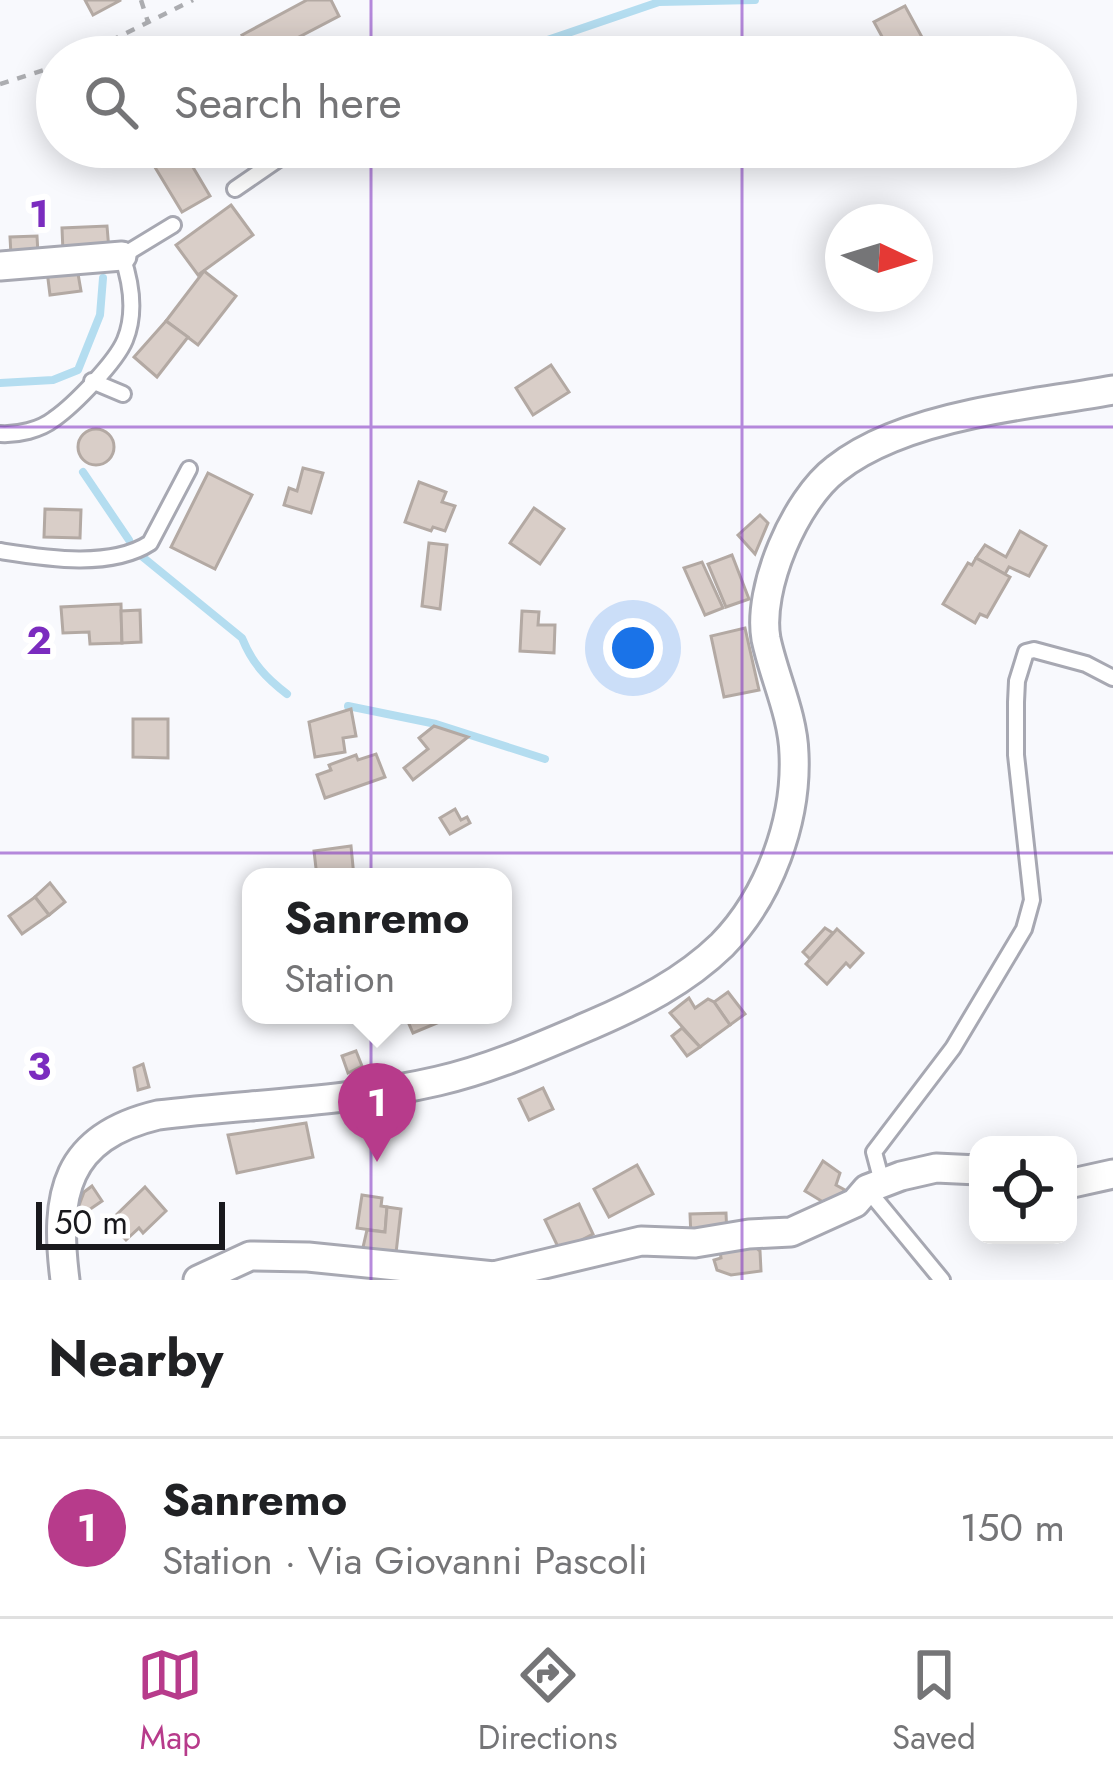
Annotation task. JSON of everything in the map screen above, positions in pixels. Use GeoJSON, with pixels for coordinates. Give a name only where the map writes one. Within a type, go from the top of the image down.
{"type":"FeatureCollection","features":[{"type":"Feature","properties":{"kind":"street"},"geometry":{"type":"LineString","coordinates":[[0,266],[122,256]]}},
{"type":"Feature","properties":{"kind":"street"},"geometry":{"type":"LineString","coordinates":[[65,1280],[58,1227],[67,1187],[96,1141],[122,1124],[158,1115],[438,1082],[617,1014],[673,984],[706,959],[746,916],[770,877],[788,808],[794,753],[765,636],[765,595],[796,519],[833,470],[891,438],[954,420],[1113,389]]}},
{"type":"Feature","properties":{"kind":"street"},"geometry":{"type":"LineString","coordinates":[[198,1280],[250,1256],[308,1257],[494,1276],[641,1241],[695,1243],[791,1232],[855,1203],[875,1186],[936,1168],[969,1170]]}},
{"type":"Feature","properties":{"kind":"street"},"geometry":{"type":"LineString","coordinates":[[1077,1182],[1113,1174]]}},
{"type":"Feature","properties":{"kind":"lane"},"geometry":{"type":"LineString","coordinates":[[235,189],[266,168]]}},
{"type":"Feature","properties":{"kind":"lane"},"geometry":{"type":"LineString","coordinates":[[0,434],[16,435],[53,421],[121,347],[129,322],[130,278],[122,256],[173,225]]}},
{"type":"Feature","properties":{"kind":"lane"},"geometry":{"type":"LineString","coordinates":[[92,381],[123,394]]}},
{"type":"Feature","properties":{"kind":"lane"},"geometry":{"type":"LineString","coordinates":[[0,551],[40,557],[110,557],[144,548],[151,543],[189,469]]}},
{"type":"Feature","properties":{"kind":"lane"},"geometry":{"type":"LineString","coordinates":[[942,1280],[875,1186],[874,1152],[953,1048],[1024,929],[1032,900],[1016,755],[1017,681],[1026,652],[1086,664],[1113,678]]}},
{"type":"Feature","properties":{"kind":"path"},"geometry":{"type":"LineString","coordinates":[[141,0],[148,22]]}},
{"type":"Feature","properties":{"kind":"path"},"geometry":{"type":"LineString","coordinates":[[120,36],[193,0]]}},
{"type":"Feature","properties":{"kind":"path"},"geometry":{"type":"LineString","coordinates":[[0,84],[36,73]]}},
{"type":"Feature","properties":{"kind":"building"},"geometry":{"type":"Polygon","coordinates":[[[85,0],[121,0],[93,15],[85,0]]]}},
{"type":"Feature","properties":{"kind":"building"},"geometry":{"type":"Polygon","coordinates":[[[307,0],[331,0],[339,16],[301,36],[242,35],[307,0]]]}},
{"type":"Feature","properties":{"kind":"building"},"geometry":{"type":"Polygon","coordinates":[[[905,6],[921,36],[882,36],[874,22],[905,6]]]}},
{"type":"Feature","properties":{"kind":"building"},"geometry":{"type":"Polygon","coordinates":[[[155,168],[193,168],[210,196],[182,212],[155,168]]]}},
{"type":"Feature","properties":{"kind":"building"},"geometry":{"type":"Polygon","coordinates":[[[231,205],[253,235],[198,275],[176,245],[231,205]]]}},
{"type":"Feature","properties":{"kind":"building"},"geometry":{"type":"Polygon","coordinates":[[[107,226],[109,250],[63,252],[62,228],[107,226]]]}},
{"type":"Feature","properties":{"kind":"building"},"geometry":{"type":"Polygon","coordinates":[[[37,236],[38,254],[11,255],[10,237],[37,236]]]}},
{"type":"Feature","properties":{"kind":"building"},"geometry":{"type":"Polygon","coordinates":[[[77,268],[81,291],[50,295],[47,271],[77,268]]]}},
{"type":"Feature","properties":{"kind":"building"},"geometry":{"type":"Polygon","coordinates":[[[204,271],[236,296],[198,345],[166,321],[204,271]]]}},
{"type":"Feature","properties":{"kind":"building"},"geometry":{"type":"Polygon","coordinates":[[[166,321],[188,337],[157,377],[134,357],[166,321]]]}},
{"type":"Feature","properties":{"kind":"building"},"geometry":{"type":"Polygon","coordinates":[[[551,365],[569,392],[533,415],[516,388],[551,365]]]}},
{"type":"Feature","properties":{"kind":"building"},"geometry":{"type":"Polygon","coordinates":[[[96,429],[109,434],[114,447],[109,460],[96,465],[83,460],[78,447],[83,434],[96,429]]]}},
{"type":"Feature","properties":{"kind":"building"},"geometry":{"type":"Polygon","coordinates":[[[303,468],[323,473],[311,513],[284,505],[289,488],[297,491],[303,468]]]}},
{"type":"Feature","properties":{"kind":"building"},"geometry":{"type":"Polygon","coordinates":[[[208,473],[252,495],[215,569],[171,547],[208,473]]]}},
{"type":"Feature","properties":{"kind":"building"},"geometry":{"type":"Polygon","coordinates":[[[419,482],[446,492],[442,502],[455,506],[445,531],[405,522],[419,482]]]}},
{"type":"Feature","properties":{"kind":"building"},"geometry":{"type":"Polygon","coordinates":[[[534,508],[564,529],[540,564],[510,543],[534,508]]]}},
{"type":"Feature","properties":{"kind":"building"},"geometry":{"type":"Polygon","coordinates":[[[45,509],[81,510],[80,538],[44,537],[45,509]]]}},
{"type":"Feature","properties":{"kind":"building"},"geometry":{"type":"Polygon","coordinates":[[[760,515],[768,523],[755,554],[738,535],[760,515]]]}},
{"type":"Feature","properties":{"kind":"building"},"geometry":{"type":"Polygon","coordinates":[[[1020,531],[1046,546],[1029,576],[1009,567],[1005,574],[976,558],[985,545],[1006,557],[1020,531]]]}},
{"type":"Feature","properties":{"kind":"building"},"geometry":{"type":"Polygon","coordinates":[[[429,543],[447,545],[440,609],[422,606],[429,543]]]}},
{"type":"Feature","properties":{"kind":"building"},"geometry":{"type":"Polygon","coordinates":[[[732,555],[749,599],[726,607],[708,564],[732,555]]]}},
{"type":"Feature","properties":{"kind":"building"},"geometry":{"type":"Polygon","coordinates":[[[976,558],[1010,577],[987,617],[980,614],[975,623],[943,604],[976,558]]]}},
{"type":"Feature","properties":{"kind":"building"},"geometry":{"type":"Polygon","coordinates":[[[702,562],[723,608],[705,615],[684,568],[702,562]]]}},
{"type":"Feature","properties":{"kind":"building"},"geometry":{"type":"Polygon","coordinates":[[[121,604],[122,643],[90,644],[89,632],[63,633],[61,607],[121,604]]]}},
{"type":"Feature","properties":{"kind":"building"},"geometry":{"type":"Polygon","coordinates":[[[140,610],[141,642],[122,643],[121,611],[140,610]]]}},
{"type":"Feature","properties":{"kind":"building"},"geometry":{"type":"Polygon","coordinates":[[[522,611],[539,612],[538,625],[555,625],[554,653],[520,651],[522,611]]]}},
{"type":"Feature","properties":{"kind":"building"},"geometry":{"type":"Polygon","coordinates":[[[745,628],[759,690],[724,697],[711,636],[745,628]]]}},
{"type":"Feature","properties":{"kind":"building"},"geometry":{"type":"Polygon","coordinates":[[[351,709],[356,736],[343,738],[345,752],[315,757],[309,722],[351,709]]]}},
{"type":"Feature","properties":{"kind":"building"},"geometry":{"type":"Polygon","coordinates":[[[133,719],[168,719],[168,758],[133,757],[133,719]]]}},
{"type":"Feature","properties":{"kind":"building"},"geometry":{"type":"Polygon","coordinates":[[[434,726],[468,737],[413,780],[404,768],[428,749],[419,738],[434,726]]]}},
{"type":"Feature","properties":{"kind":"building"},"geometry":{"type":"Polygon","coordinates":[[[376,754],[385,777],[325,798],[317,775],[356,755],[358,760],[376,754]]]}},
{"type":"Feature","properties":{"kind":"building"},"geometry":{"type":"Polygon","coordinates":[[[455,809],[461,820],[467,817],[470,823],[450,834],[440,818],[455,809]]]}},
{"type":"Feature","properties":{"kind":"building"},"geometry":{"type":"Polygon","coordinates":[[[351,846],[353,868],[316,868],[314,851],[351,846]]]}},
{"type":"Feature","properties":{"kind":"building"},"geometry":{"type":"Polygon","coordinates":[[[50,883],[65,902],[49,915],[35,897],[50,883]]]}},
{"type":"Feature","properties":{"kind":"building"},"geometry":{"type":"Polygon","coordinates":[[[35,897],[49,915],[22,934],[9,916],[35,897]]]}},
{"type":"Feature","properties":{"kind":"building"},"geometry":{"type":"Polygon","coordinates":[[[825,928],[833,933],[810,959],[803,952],[825,928]]]}},
{"type":"Feature","properties":{"kind":"building"},"geometry":{"type":"Polygon","coordinates":[[[837,929],[863,953],[827,984],[806,964],[837,929]]]}},
{"type":"Feature","properties":{"kind":"building"},"geometry":{"type":"Polygon","coordinates":[[[728,992],[745,1014],[730,1025],[714,1002],[728,992]]]}},
{"type":"Feature","properties":{"kind":"building"},"geometry":{"type":"Polygon","coordinates":[[[689,998],[695,1008],[708,999],[714,1002],[730,1025],[700,1047],[670,1013],[689,998]]]}},
{"type":"Feature","properties":{"kind":"building"},"geometry":{"type":"Polygon","coordinates":[[[409,1024],[434,1024],[413,1033],[409,1024]]]}},
{"type":"Feature","properties":{"kind":"building"},"geometry":{"type":"Polygon","coordinates":[[[682,1028],[700,1047],[687,1056],[672,1036],[682,1028]]]}},
{"type":"Feature","properties":{"kind":"building"},"geometry":{"type":"Polygon","coordinates":[[[356,1051],[362,1066],[348,1073],[342,1056],[356,1051]]]}},
{"type":"Feature","properties":{"kind":"building"},"geometry":{"type":"Polygon","coordinates":[[[143,1064],[149,1087],[138,1090],[134,1068],[143,1064]]]}},
{"type":"Feature","properties":{"kind":"building"},"geometry":{"type":"Polygon","coordinates":[[[543,1088],[553,1109],[529,1120],[519,1099],[543,1088]]]}},
{"type":"Feature","properties":{"kind":"building"},"geometry":{"type":"Polygon","coordinates":[[[396,1101],[402,1120],[383,1126],[377,1107],[396,1101]]]}},
{"type":"Feature","properties":{"kind":"building"},"geometry":{"type":"Polygon","coordinates":[[[306,1123],[313,1157],[237,1173],[228,1135],[306,1123]]]}},
{"type":"Feature","properties":{"kind":"building"},"geometry":{"type":"Polygon","coordinates":[[[823,1161],[840,1173],[836,1185],[845,1190],[828,1205],[805,1191],[823,1161]]]}},
{"type":"Feature","properties":{"kind":"building"},"geometry":{"type":"Polygon","coordinates":[[[637,1165],[653,1194],[609,1217],[594,1189],[637,1165]]]}},
{"type":"Feature","properties":{"kind":"building"},"geometry":{"type":"Polygon","coordinates":[[[92,1186],[102,1201],[83,1214],[78,1208],[92,1186]]]}},
{"type":"Feature","properties":{"kind":"building"},"geometry":{"type":"Polygon","coordinates":[[[145,1187],[166,1211],[143,1233],[139,1228],[126,1240],[109,1222],[145,1187]]]}},
{"type":"Feature","properties":{"kind":"building"},"geometry":{"type":"Polygon","coordinates":[[[362,1195],[382,1198],[381,1206],[387,1207],[385,1232],[357,1228],[362,1195]]]}},
{"type":"Feature","properties":{"kind":"building"},"geometry":{"type":"Polygon","coordinates":[[[579,1204],[593,1234],[560,1251],[545,1220],[579,1204]]]}},
{"type":"Feature","properties":{"kind":"building"},"geometry":{"type":"Polygon","coordinates":[[[387,1207],[401,1209],[395,1262],[361,1256],[367,1230],[385,1232],[387,1207]]]}},
{"type":"Feature","properties":{"kind":"building"},"geometry":{"type":"Polygon","coordinates":[[[726,1213],[727,1236],[691,1237],[690,1214],[726,1213]]]}},
{"type":"Feature","properties":{"kind":"building"},"geometry":{"type":"Polygon","coordinates":[[[745,1238],[760,1251],[761,1271],[731,1275],[717,1270],[714,1260],[721,1258],[719,1245],[745,1238]]]}},
{"type":"Feature","properties":{"kind":"waterway"},"geometry":{"type":"LineString","coordinates":[[559,36],[659,2],[755,0]]}},
{"type":"Feature","properties":{"kind":"waterway"},"geometry":{"type":"LineString","coordinates":[[0,383],[53,380],[78,370],[100,315],[103,278]]}},
{"type":"Feature","properties":{"kind":"waterway"},"geometry":{"type":"LineString","coordinates":[[83,472],[129,540]]}},
{"type":"Feature","properties":{"kind":"waterway"},"geometry":{"type":"LineString","coordinates":[[139,554],[242,638],[260,669],[287,694]]}},
{"type":"Feature","properties":{"kind":"waterway"},"geometry":{"type":"LineString","coordinates":[[348,706],[436,724],[545,759]]}},
{"type":"Feature","properties":{"kind":"place","name":"Sanremo"},"geometry":{"type":"Point","coordinates":[377,1162]}}]}
